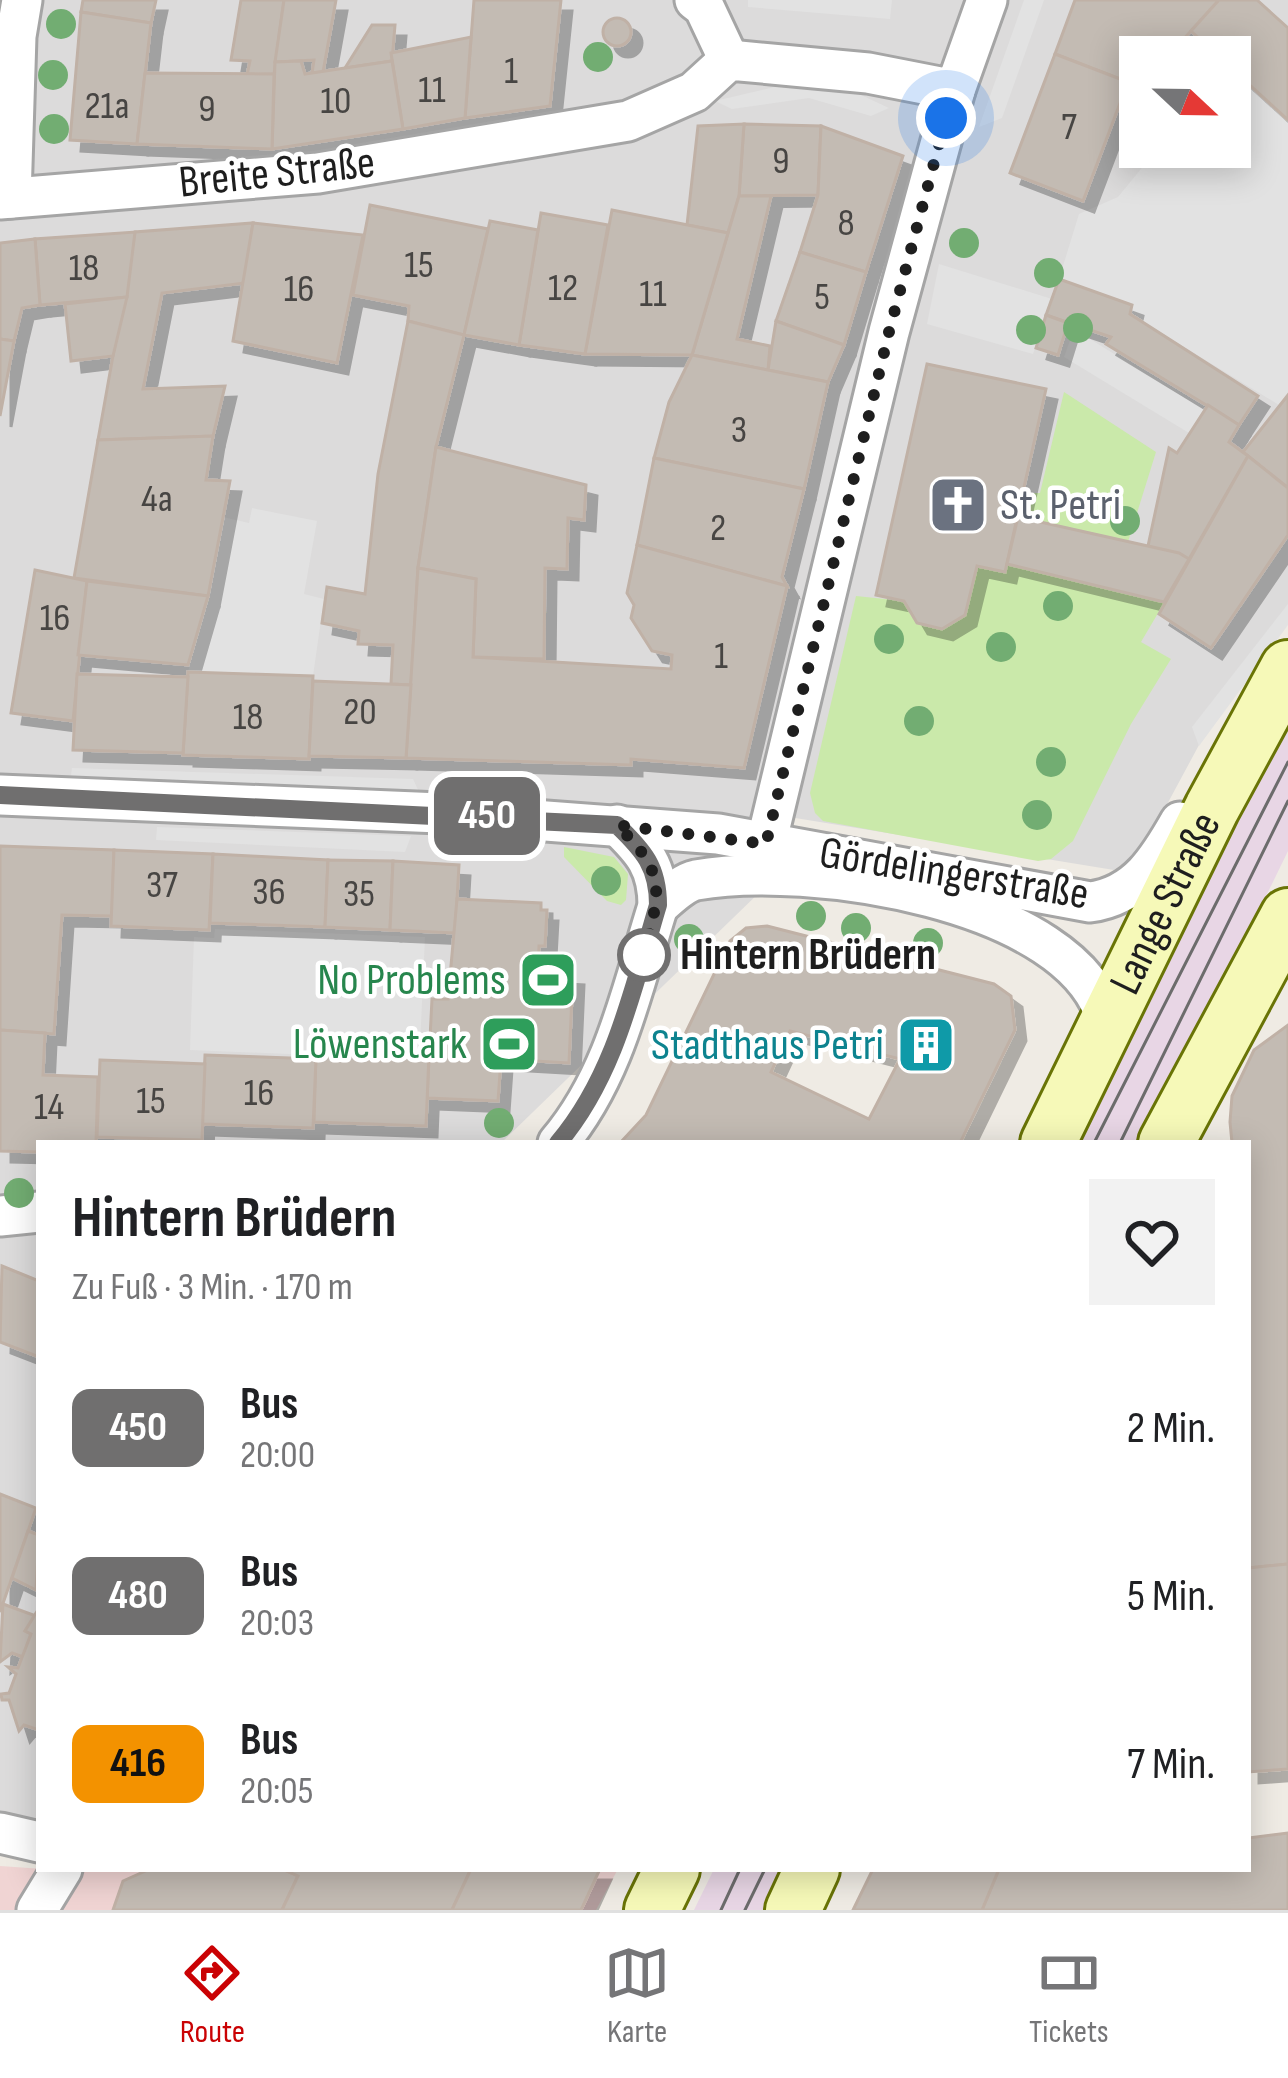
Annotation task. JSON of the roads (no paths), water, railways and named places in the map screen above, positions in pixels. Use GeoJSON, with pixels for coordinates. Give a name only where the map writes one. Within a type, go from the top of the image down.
{"type":"FeatureCollection","features":[{"type":"Feature","properties":{"kind":"main road","name":"Lange Straße"},"geometry":{"type":"LineString","coordinates":[[1049,1140],[1288,667]]}},
{"type":"Feature","properties":{"kind":"main road"},"geometry":{"type":"LineString","coordinates":[[1168,1140],[1288,916]]}},
{"type":"Feature","properties":{"kind":"main road"},"geometry":{"type":"LineString","coordinates":[[652,1910],[671,1872]]}},
{"type":"Feature","properties":{"kind":"main road"},"geometry":{"type":"LineString","coordinates":[[793,1910],[811,1872]]}},
{"type":"Feature","properties":{"kind":"street"},"geometry":{"type":"LineString","coordinates":[[6,199],[22,0]]}},
{"type":"Feature","properties":{"kind":"street"},"geometry":{"type":"LineString","coordinates":[[695,0],[704,8],[729,60],[868,73],[955,90]]}},
{"type":"Feature","properties":{"kind":"street"},"geometry":{"type":"LineString","coordinates":[[658,905],[692,880],[763,861],[889,332],[955,90],[987,0]]}},
{"type":"Feature","properties":{"kind":"street","name":"Breite Straße"},"geometry":{"type":"LineString","coordinates":[[6,199],[318,173],[628,121],[694,92],[729,60]]}},
{"type":"Feature","properties":{"kind":"street","name":"Gördelingerstraße"},"geometry":{"type":"LineString","coordinates":[[763,861],[1090,902],[1108,899],[1139,881],[1160,858],[1228,737],[1288,667]]}},
{"type":"Feature","properties":{"kind":"street","name":"Gördelingerstraße"},"geometry":{"type":"LineString","coordinates":[[0,795],[617,825],[908,890],[1000,918],[1088,976],[1107,1022]]}},
{"type":"Feature","properties":{"kind":"street"},"geometry":{"type":"LineString","coordinates":[[561,1140],[583,1114],[610,1056],[658,905],[658,880],[650,857],[617,825]]}},
{"type":"Feature","properties":{"kind":"street"},"geometry":{"type":"LineString","coordinates":[[0,1216],[36,1212]]}},
{"type":"Feature","properties":{"kind":"street"},"geometry":{"type":"LineString","coordinates":[[0,1833],[36,1841]]}},
{"type":"Feature","properties":{"kind":"street"},"geometry":{"type":"LineString","coordinates":[[37,1910],[64,1872]]}},
{"type":"Feature","properties":{"kind":"street"},"geometry":{"type":"LineString","coordinates":[[66,1872],[71,1910]]}},
{"type":"Feature","properties":{"kind":"tram line"},"geometry":{"type":"LineString","coordinates":[[1096,1140],[1288,762]]}},
{"type":"Feature","properties":{"kind":"tram line"},"geometry":{"type":"LineString","coordinates":[[1121,1140],[1288,801]]}},
{"type":"Feature","properties":{"kind":"tram line"},"geometry":{"type":"LineString","coordinates":[[721,1910],[739,1872]]}},
{"type":"Feature","properties":{"kind":"tram line"},"geometry":{"type":"LineString","coordinates":[[745,1910],[764,1872]]}},
{"type":"Feature","properties":{"kind":"place","name":"St. Petri"},"geometry":{"type":"Point","coordinates":[958,505]}},
{"type":"Feature","properties":{"kind":"place","name":"Hintern Brüdern"},"geometry":{"type":"Point","coordinates":[644,955]}},
{"type":"Feature","properties":{"kind":"place","name":"No Problems"},"geometry":{"type":"Point","coordinates":[548,980]}},
{"type":"Feature","properties":{"kind":"place","name":"Löwenstark"},"geometry":{"type":"Point","coordinates":[509,1044]}},
{"type":"Feature","properties":{"kind":"place","name":"Stadthaus Petri"},"geometry":{"type":"Point","coordinates":[926,1045]}}]}
